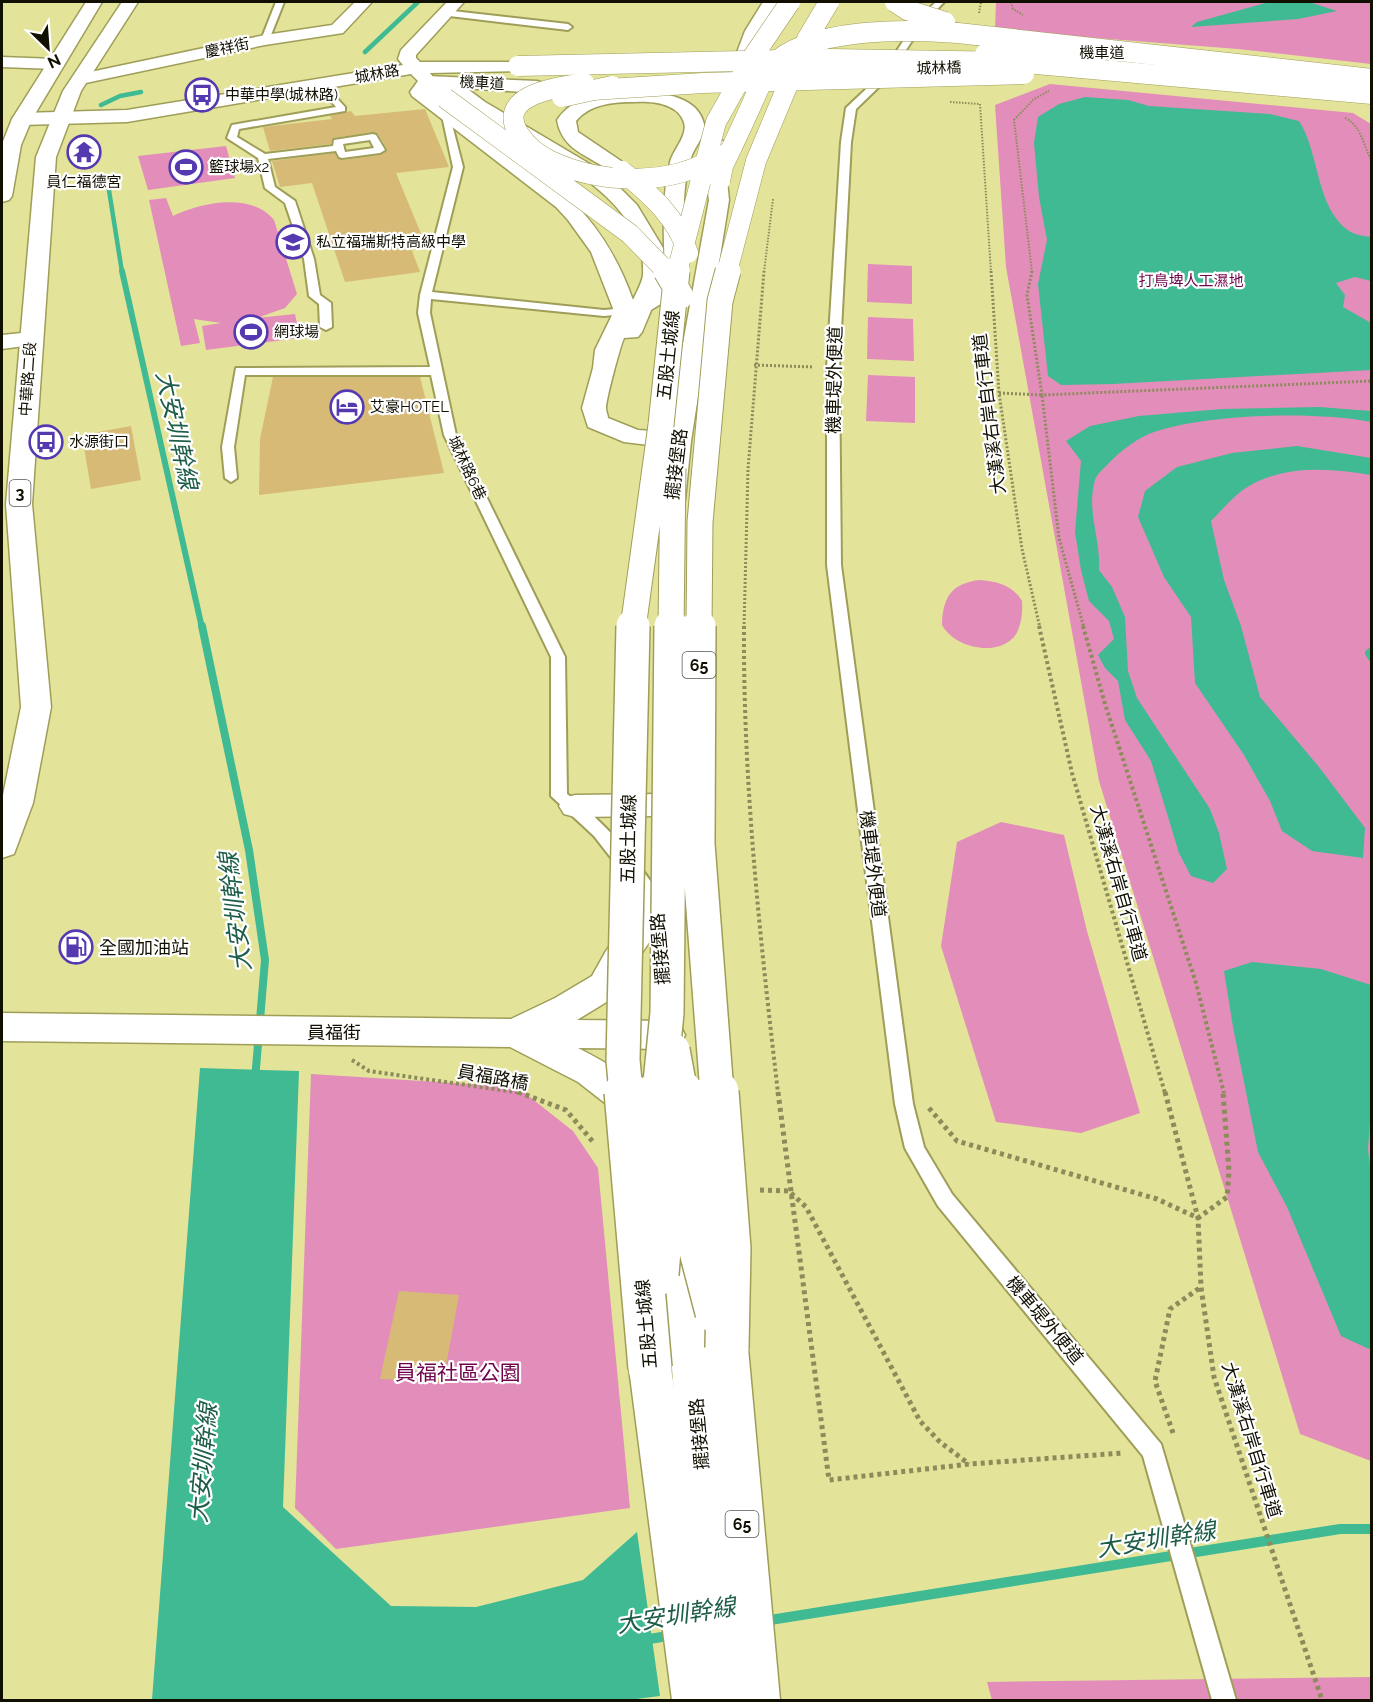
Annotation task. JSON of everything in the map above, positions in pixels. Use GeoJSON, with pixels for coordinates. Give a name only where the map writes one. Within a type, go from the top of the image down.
{"type":"FeatureCollection","features":[{"type":"Feature","properties":{"kind":"main road"},"geometry":{"type":"LineString","coordinates":[[2,196],[9,148],[22,119],[94,2]]}},
{"type":"Feature","properties":{"kind":"main road","name":"中華路二段"},"geometry":{"type":"LineString","coordinates":[[2,846],[17,803],[36,707],[19,504],[46,158],[72,91],[130,2]]}},
{"type":"Feature","properties":{"kind":"main road","name":"慶祥街"},"geometry":{"type":"LineString","coordinates":[[81,79],[264,40],[337,29],[364,2]]}},
{"type":"Feature","properties":{"kind":"main road","name":"擺接堡路"},"geometry":{"type":"LineString","coordinates":[[725,1701],[720,1668],[674,1147],[657,905],[658,721],[669,433],[719,200],[734,172],[746,109],[743,66],[750,40],[766,7],[772,2]]}},
{"type":"Feature","properties":{"kind":"main road","name":"五股土城線"},"geometry":{"type":"LineString","coordinates":[[697,1701],[650,1368],[623,1059],[633,614],[669,433],[678,261],[716,122],[752,58],[790,2]]}},
{"type":"Feature","properties":{"kind":"main road"},"geometry":{"type":"LineString","coordinates":[[719,78],[618,80],[546,89],[528,97],[518,106],[514,117],[515,128],[520,137],[542,156],[585,172],[633,178],[657,177],[682,172],[711,162],[725,148],[747,94],[803,2]]}},
{"type":"Feature","properties":{"kind":"main road","name":"65"},"geometry":{"type":"LineString","coordinates":[[756,1701],[727,1348],[729,1249],[698,844],[700,522],[720,301],[756,161],[807,39],[829,2]]}},
{"type":"Feature","properties":{"kind":"main road"},"geometry":{"type":"LineString","coordinates":[[895,2],[907,10],[939,21],[981,29],[1257,61],[1371,79]]}},
{"type":"Feature","properties":{"kind":"main road"},"geometry":{"type":"LineString","coordinates":[[450,7],[407,54],[407,59],[422,74],[454,88],[478,106],[598,177],[630,209],[652,248],[654,277],[634,308],[622,350],[605,368],[594,408],[597,422],[633,437],[669,433],[723,166],[770,66],[796,49],[838,36],[918,30],[1023,39],[1371,79]]}},
{"type":"Feature","properties":{"kind":"main road","name":"機車道"},"geometry":{"type":"LineString","coordinates":[[831,65],[872,54],[1180,52],[1244,56],[1371,73]]}},
{"type":"Feature","properties":{"kind":"main road"},"geometry":{"type":"LineString","coordinates":[[2,62],[55,64]]}},
{"type":"Feature","properties":{"kind":"main road","name":"城林橋"},"geometry":{"type":"LineString","coordinates":[[512,71],[753,70],[831,65],[1013,62],[1371,94]]}},
{"type":"Feature","properties":{"kind":"main road"},"geometry":{"type":"LineString","coordinates":[[614,165],[573,150],[544,133],[537,118],[547,105],[567,95],[588,90],[831,65]]}},
{"type":"Feature","properties":{"kind":"main road","name":"城林橋"},"geometry":{"type":"LineString","coordinates":[[831,65],[1027,69],[1051,82],[1371,103]]}},
{"type":"Feature","properties":{"kind":"main road","name":"城林路"},"geometry":{"type":"LineString","coordinates":[[9,148],[57,128],[127,116],[422,74],[512,71]]}},
{"type":"Feature","properties":{"kind":"main road"},"geometry":{"type":"LineString","coordinates":[[422,74],[419,92],[445,105],[630,234],[665,269],[682,298],[690,325]]}},
{"type":"Feature","properties":{"kind":"main road","name":"城林路"},"geometry":{"type":"LineString","coordinates":[[22,119],[57,128],[132,131],[332,96],[422,74]]}},
{"type":"Feature","properties":{"kind":"main road","name":"機車道"},"geometry":{"type":"LineString","coordinates":[[422,74],[537,87]]}},
{"type":"Feature","properties":{"kind":"main road"},"geometry":{"type":"LineString","coordinates":[[593,90],[703,83],[933,78],[1051,82]]}},
{"type":"Feature","properties":{"kind":"main road"},"geometry":{"type":"LineString","coordinates":[[634,308],[659,297],[676,278],[674,200],[681,158],[694,133],[694,120],[687,110],[669,100],[649,96],[616,96],[596,100],[568,116],[566,123],[570,134],[644,189],[667,212],[686,243],[696,285],[672,484],[667,1024],[657,1109],[662,1215],[650,1368]]}},
{"type":"Feature","properties":{"kind":"main road"},"geometry":{"type":"LineString","coordinates":[[445,105],[582,221],[599,243],[612,271],[634,308]]}},
{"type":"Feature","properties":{"kind":"main road"},"geometry":{"type":"LineString","coordinates":[[2,342],[31,339]]}},
{"type":"Feature","properties":{"kind":"main road"},"geometry":{"type":"LineString","coordinates":[[575,806],[658,805]]}},
{"type":"Feature","properties":{"kind":"main road"},"geometry":{"type":"LineString","coordinates":[[515,1033],[568,1008],[606,985],[618,960],[657,905]]}},
{"type":"Feature","properties":{"kind":"main road"},"geometry":{"type":"LineString","coordinates":[[667,1024],[683,1105],[693,1220],[727,1348]]}},
{"type":"Feature","properties":{"kind":"main road","name":"員福街"},"geometry":{"type":"LineString","coordinates":[[2,1027],[515,1033],[667,1024]]}},
{"type":"Feature","properties":{"kind":"main road"},"geometry":{"type":"LineString","coordinates":[[515,1033],[591,1072],[649,1116],[674,1147]]}},
{"type":"Feature","properties":{"kind":"lane"},"geometry":{"type":"LineString","coordinates":[[264,40],[280,2]]}},
{"type":"Feature","properties":{"kind":"lane","name":"機車堤外便道"},"geometry":{"type":"LineString","coordinates":[[940,2],[920,22],[885,77],[851,108],[846,142],[833,368],[834,565],[904,1104],[915,1148],[945,1200],[1153,1451],[1224,1701]]}},
{"type":"Feature","properties":{"kind":"lane"},"geometry":{"type":"LineString","coordinates":[[450,7],[568,27]]}},
{"type":"Feature","properties":{"kind":"lane"},"geometry":{"type":"LineString","coordinates":[[332,96],[342,109],[235,127],[232,138],[263,157],[339,148]]}},
{"type":"Feature","properties":{"kind":"lane","name":"城林路6巷"},"geometry":{"type":"LineString","coordinates":[[445,105],[458,167],[426,295],[424,313],[450,435],[558,657],[559,796],[575,806]]}},
{"type":"Feature","properties":{"kind":"lane"},"geometry":{"type":"LineString","coordinates":[[263,157],[270,188],[290,201],[309,259],[315,296],[325,303],[326,327]]}},
{"type":"Feature","properties":{"kind":"lane"},"geometry":{"type":"LineString","coordinates":[[426,295],[604,313],[634,308]]}},
{"type":"Feature","properties":{"kind":"lane"},"geometry":{"type":"LineString","coordinates":[[231,478],[228,447],[240,371],[435,371]]}},
{"type":"Feature","properties":{"kind":"lane"},"geometry":{"type":"LineString","coordinates":[[575,806],[614,849],[657,905]]}},
{"type":"Feature","properties":{"kind":"path"},"geometry":{"type":"LineString","coordinates":[[927,1105],[957,1141],[1157,1199],[1198,1218],[1227,1197],[1229,1171],[1226,1099],[1196,983],[1105,704],[1059,538],[1042,395],[1027,295],[1033,268],[1014,120],[1029,102],[1051,82]]}},
{"type":"Feature","properties":{"kind":"path","name":"大漢溪右岸自行車道"},"geometry":{"type":"LineString","coordinates":[[979,94],[999,393],[1022,549],[1072,774],[1181,1147],[1198,1218],[1201,1287],[1214,1377],[1322,1700]]}},
{"type":"Feature","properties":{"kind":"path"},"geometry":{"type":"LineString","coordinates":[[947,102],[980,104]]}},
{"type":"Feature","properties":{"kind":"path"},"geometry":{"type":"LineString","coordinates":[[1341,117],[1351,120],[1361,135],[1364,151],[1371,161]]}},
{"type":"Feature","properties":{"kind":"path"},"geometry":{"type":"LineString","coordinates":[[774,192],[761,285],[746,486],[745,745],[761,931],[789,1191],[829,1480],[970,1464],[1178,1448],[1155,1382],[1170,1309],[1201,1287]]}},
{"type":"Feature","properties":{"kind":"path"},"geometry":{"type":"LineString","coordinates":[[754,365],[803,366]]}},
{"type":"Feature","properties":{"kind":"path"},"geometry":{"type":"LineString","coordinates":[[999,393],[1042,395],[1282,382],[1371,381]]}},
{"type":"Feature","properties":{"kind":"path","name":"員福路橋"},"geometry":{"type":"LineString","coordinates":[[312,1032],[369,1071],[519,1092],[556,1106],[566,1110],[595,1144]]}},
{"type":"Feature","properties":{"kind":"path"},"geometry":{"type":"LineString","coordinates":[[789,1191],[806,1207],[920,1421],[940,1442],[970,1464]]}},
{"type":"Feature","properties":{"kind":"green space"},"geometry":{"type":"Polygon","coordinates":[[[996,2],[1371,2],[1371,64],[1238,49],[995,30],[996,2]]]}},
{"type":"Feature","properties":{"kind":"green space","name":"打鳥埤人工濕地"},"geometry":{"type":"Polygon","coordinates":[[[1050,84],[1353,113],[1371,124],[1371,1461],[1300,1434],[1099,781],[1006,267],[995,105],[1050,84]]]}},
{"type":"Feature","properties":{"kind":"green space","name":"籃球場x2"},"geometry":{"type":"Polygon","coordinates":[[[226,146],[235,178],[148,190],[138,156],[226,146]]]}},
{"type":"Feature","properties":{"kind":"green space"},"geometry":{"type":"Polygon","coordinates":[[[166,198],[173,216],[198,207],[226,202],[253,206],[264,211],[274,220],[297,294],[285,308],[257,318],[295,314],[300,338],[206,350],[202,326],[221,323],[194,319],[200,343],[181,346],[149,200],[166,198]]]}},
{"type":"Feature","properties":{"kind":"green space"},"geometry":{"type":"Polygon","coordinates":[[[868,264],[912,266],[912,304],[867,302],[868,264]]]}},
{"type":"Feature","properties":{"kind":"green space"},"geometry":{"type":"Polygon","coordinates":[[[868,317],[913,319],[914,361],[867,359],[868,317]]]}},
{"type":"Feature","properties":{"kind":"green space"},"geometry":{"type":"Polygon","coordinates":[[[868,375],[915,377],[915,423],[866,421],[868,375]]]}},
{"type":"Feature","properties":{"kind":"green space"},"geometry":{"type":"Polygon","coordinates":[[[979,580],[1003,585],[1014,591],[1022,601],[1021,621],[1016,635],[1005,644],[996,647],[985,648],[965,644],[955,639],[942,625],[944,607],[950,594],[962,585],[979,580]]]}},
{"type":"Feature","properties":{"kind":"green space"},"geometry":{"type":"Polygon","coordinates":[[[1001,822],[1064,835],[1087,931],[1140,1113],[1081,1133],[996,1122],[941,946],[957,842],[1001,822]]]}},
{"type":"Feature","properties":{"kind":"green space","name":"員福社區公園"},"geometry":{"type":"Polygon","coordinates":[[[311,1074],[517,1087],[573,1131],[598,1168],[630,1508],[336,1549],[295,1508],[311,1074]]]}},
{"type":"Feature","properties":{"kind":"green space"},"geometry":{"type":"Polygon","coordinates":[[[1371,1677],[1372,1700],[992,1700],[987,1682],[1371,1677]]]}},
{"type":"Feature","properties":{"kind":"water"},"geometry":{"type":"Polygon","coordinates":[[[1269,2],[1309,2],[1337,11],[1298,19],[1191,27],[1197,22],[1269,2]]]}},
{"type":"Feature","properties":{"kind":"water"},"geometry":{"type":"Polygon","coordinates":[[[1085,97],[1128,100],[1149,106],[1270,114],[1299,121],[1311,148],[1324,194],[1338,221],[1349,231],[1371,237],[1371,281],[1355,277],[1336,283],[1345,295],[1343,307],[1371,323],[1371,370],[1061,385],[1048,376],[1038,284],[1047,240],[1039,197],[1034,143],[1038,117],[1059,104],[1085,97]]]}},
{"type":"Feature","properties":{"kind":"water"},"geometry":{"type":"Polygon","coordinates":[[[1319,407],[1371,411],[1371,422],[1321,416],[1262,416],[1203,421],[1177,426],[1148,434],[1136,441],[1113,458],[1095,480],[1092,503],[1099,570],[1112,587],[1125,617],[1128,671],[1137,698],[1210,809],[1219,833],[1227,869],[1213,883],[1191,876],[1179,853],[1151,761],[1125,720],[1118,681],[1105,668],[1098,655],[1114,639],[1109,621],[1089,601],[1081,570],[1075,532],[1081,461],[1066,441],[1090,426],[1139,416],[1222,409],[1319,407]]]}},
{"type":"Feature","properties":{"kind":"water"},"geometry":{"type":"Polygon","coordinates":[[[1297,446],[1371,458],[1371,475],[1324,470],[1278,474],[1244,489],[1211,521],[1224,580],[1241,626],[1260,697],[1319,767],[1365,828],[1363,858],[1312,851],[1282,831],[1270,801],[1244,755],[1195,683],[1191,617],[1164,577],[1138,517],[1145,491],[1177,467],[1232,453],[1297,446]]]}},
{"type":"Feature","properties":{"kind":"water"},"geometry":{"type":"Polygon","coordinates":[[[1252,962],[1321,969],[1371,985],[1372,1096],[1368,1149],[1372,1183],[1372,1346],[1369,1349],[1341,1336],[1287,1207],[1258,1152],[1224,971],[1252,962]]]}},
{"type":"Feature","properties":{"kind":"water"},"geometry":{"type":"Polygon","coordinates":[[[200,1068],[299,1071],[283,1507],[391,1606],[476,1607],[583,1580],[637,1532],[660,1696],[629,1700],[152,1700],[200,1068]]]}},
{"type":"Feature","properties":{"kind":"building"},"geometry":{"type":"Polygon","coordinates":[[[425,109],[449,167],[396,173],[424,241],[409,243],[420,272],[345,282],[312,183],[280,187],[272,161],[335,153],[337,158],[342,160],[380,155],[387,149],[378,134],[373,132],[334,138],[331,144],[270,151],[263,127],[332,119],[330,116],[351,111],[355,116],[425,109]]]}},
{"type":"Feature","properties":{"kind":"building","name":"艾豪HOTEL"},"geometry":{"type":"Polygon","coordinates":[[[273,377],[420,377],[444,473],[259,495],[260,439],[273,377]]]}},
{"type":"Feature","properties":{"kind":"building"},"geometry":{"type":"Polygon","coordinates":[[[131,426],[141,480],[91,489],[82,435],[131,426]]]}},
{"type":"Feature","properties":{"kind":"building"},"geometry":{"type":"Polygon","coordinates":[[[399,1291],[459,1295],[443,1382],[380,1379],[399,1291]]]}},
{"type":"Feature","properties":{"kind":"waterway","name":"大安圳幹線"},"geometry":{"type":"LineString","coordinates":[[365,52],[418,2]]}},
{"type":"Feature","properties":{"kind":"waterway","name":"大安圳幹線"},"geometry":{"type":"LineString","coordinates":[[101,105],[120,96],[141,92]]}},
{"type":"Feature","properties":{"kind":"waterway","name":"大安圳幹線"},"geometry":{"type":"LineString","coordinates":[[108,184],[122,272]]}},
{"type":"Feature","properties":{"kind":"waterway","name":"大安圳幹線"},"geometry":{"type":"LineString","coordinates":[[122,271],[202,628]]}},
{"type":"Feature","properties":{"kind":"waterway","name":"大安圳幹線"},"geometry":{"type":"LineString","coordinates":[[202,626],[249,850],[265,960],[255,1080]]}},
{"type":"Feature","properties":{"kind":"waterway"},"geometry":{"type":"LineString","coordinates":[[1372,651],[1369,653],[1372,658]]}},
{"type":"Feature","properties":{"kind":"waterway","name":"大安圳幹線"},"geometry":{"type":"LineString","coordinates":[[764,1621],[1340,1529],[1372,1529]]}},
{"type":"Feature","properties":{"kind":"waterway","name":"大安圳幹線"},"geometry":{"type":"LineString","coordinates":[[643,1640],[674,1635]]}},
{"type":"Feature","properties":{"kind":"place","name":"中華中學(城林路)"},"geometry":{"type":"Point","coordinates":[202,95]}},
{"type":"Feature","properties":{"kind":"place","name":"員仁福德宮"},"geometry":{"type":"Point","coordinates":[84,152]}},
{"type":"Feature","properties":{"kind":"place","name":"籃球場x2"},"geometry":{"type":"Point","coordinates":[186,167]}},
{"type":"Feature","properties":{"kind":"place","name":"私立福瑞斯特高級中學"},"geometry":{"type":"Point","coordinates":[293,242]}},
{"type":"Feature","properties":{"kind":"place","name":"網球場"},"geometry":{"type":"Point","coordinates":[251,332]}},
{"type":"Feature","properties":{"kind":"place","name":"艾豪HOTEL"},"geometry":{"type":"Point","coordinates":[347,407]}},
{"type":"Feature","properties":{"kind":"place","name":"水源街口"},"geometry":{"type":"Point","coordinates":[46,442]}},
{"type":"Feature","properties":{"kind":"place","name":"全國加油站"},"geometry":{"type":"Point","coordinates":[76,947]}}]}
